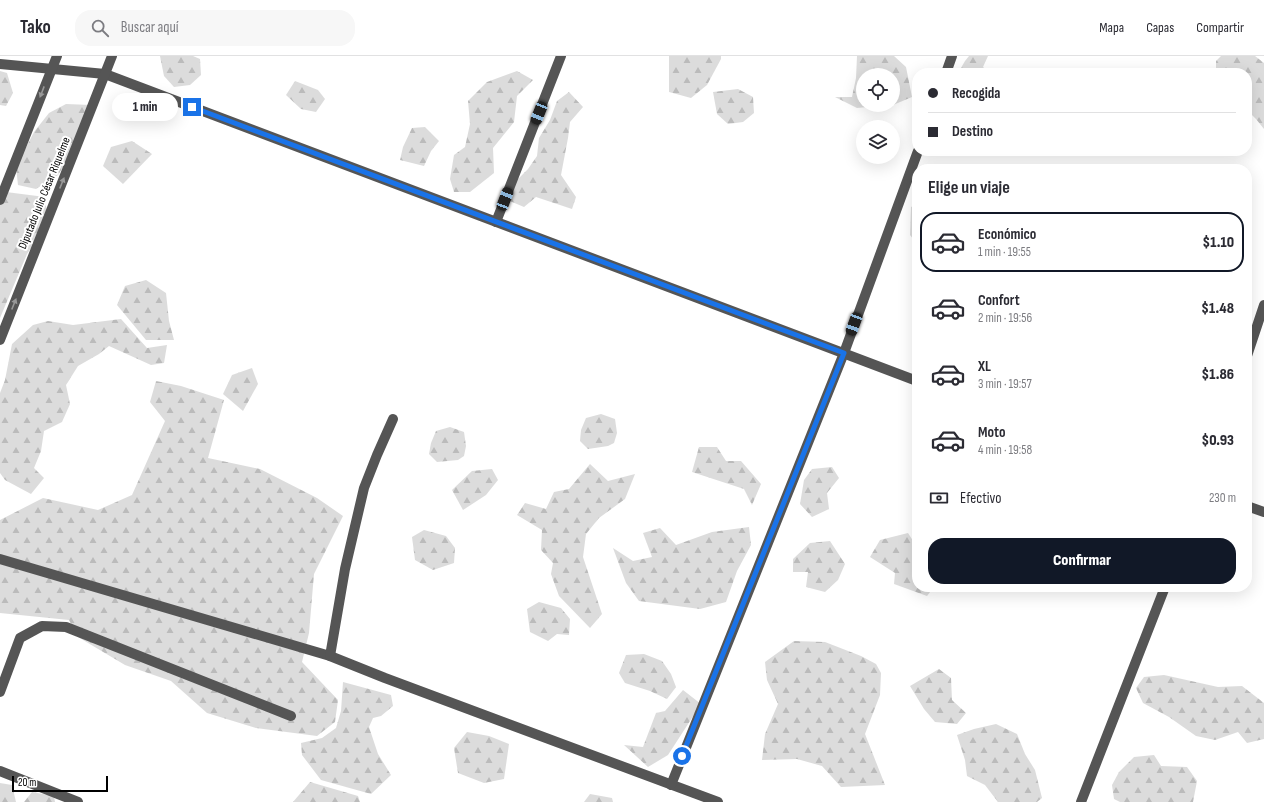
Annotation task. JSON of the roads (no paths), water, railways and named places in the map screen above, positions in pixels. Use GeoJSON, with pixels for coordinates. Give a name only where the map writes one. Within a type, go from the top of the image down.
{"type":"FeatureCollection","features":[{"type":"Feature","properties":{"kind":"street"},"geometry":{"type":"LineString","coordinates":[[0,200],[57,56]]}},
{"type":"Feature","properties":{"kind":"street","name":"Diputado Julio César Riquelme"},"geometry":{"type":"LineString","coordinates":[[0,340],[112,56]]}},
{"type":"Feature","properties":{"kind":"street"},"geometry":{"type":"LineString","coordinates":[[496,222],[561,56]]}},
{"type":"Feature","properties":{"kind":"street"},"geometry":{"type":"LineString","coordinates":[[948,68],[952,56]]}},
{"type":"Feature","properties":{"kind":"street"},"geometry":{"type":"LineString","coordinates":[[0,64],[105,74],[912,379]]}},
{"type":"Feature","properties":{"kind":"street"},"geometry":{"type":"LineString","coordinates":[[671,785],[844,353],[912,167]]}},
{"type":"Feature","properties":{"kind":"street"},"geometry":{"type":"LineString","coordinates":[[1252,341],[1264,305]]}},
{"type":"Feature","properties":{"kind":"street"},"geometry":{"type":"LineString","coordinates":[[330,656],[345,569],[364,488],[393,419]]}},
{"type":"Feature","properties":{"kind":"street"},"geometry":{"type":"LineString","coordinates":[[1252,508],[1264,512]]}},
{"type":"Feature","properties":{"kind":"street"},"geometry":{"type":"LineString","coordinates":[[0,558],[330,656],[385,678],[718,802]]}},
{"type":"Feature","properties":{"kind":"street"},"geometry":{"type":"LineString","coordinates":[[1080,802],[1163,592]]}},
{"type":"Feature","properties":{"kind":"street"},"geometry":{"type":"LineString","coordinates":[[0,692],[20,638],[42,626],[66,627],[291,716]]}},
{"type":"Feature","properties":{"kind":"street"},"geometry":{"type":"LineString","coordinates":[[0,771],[78,802]]}}]}
